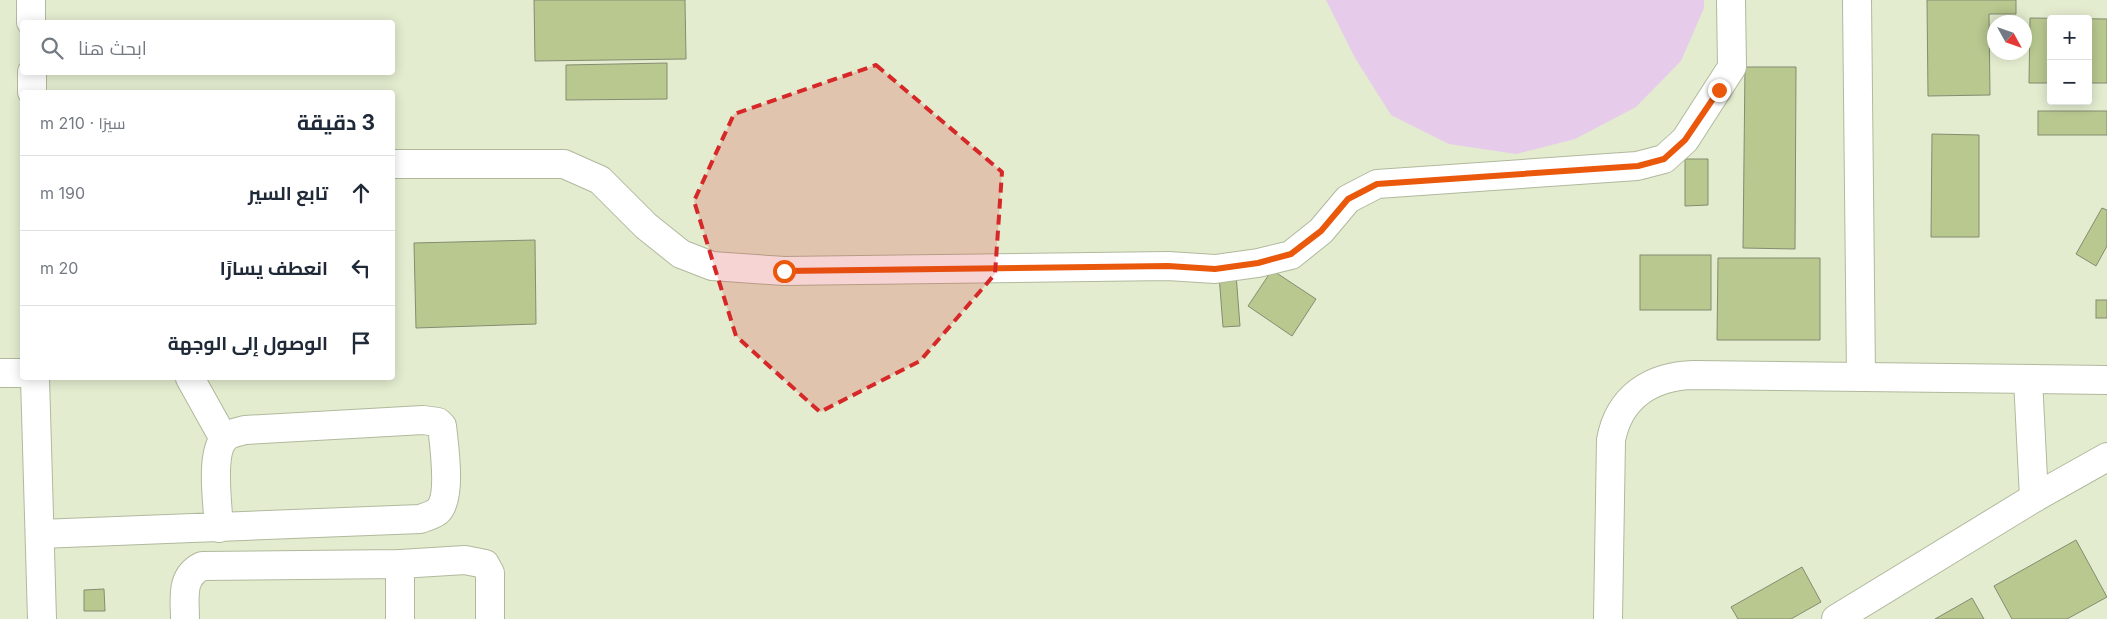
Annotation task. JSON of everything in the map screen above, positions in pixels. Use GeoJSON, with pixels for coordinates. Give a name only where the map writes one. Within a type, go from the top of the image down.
{"type":"FeatureCollection","features":[{"type":"Feature","properties":{"kind":"lane"},"geometry":{"type":"LineString","coordinates":[[31,0],[31,20]]}},
{"type":"Feature","properties":{"kind":"lane"},"geometry":{"type":"LineString","coordinates":[[395,164],[564,164],[600,180],[646,226],[681,254],[712,266],[784,271],[1168,266],[1215,269],[1258,263],[1291,254],[1321,231],[1348,199],[1377,184],[1638,166],[1664,159],[1685,140],[1732,68],[1731,0]]}},
{"type":"Feature","properties":{"kind":"lane"},"geometry":{"type":"LineString","coordinates":[[1857,0],[1861,377]]}},
{"type":"Feature","properties":{"kind":"lane"},"geometry":{"type":"LineString","coordinates":[[32,75],[32,90]]}},
{"type":"Feature","properties":{"kind":"lane"},"geometry":{"type":"LineString","coordinates":[[0,373],[20,372]]}},
{"type":"Feature","properties":{"kind":"lane"},"geometry":{"type":"LineString","coordinates":[[1608,619],[1611,440],[1614,425],[1622,410],[1632,397],[1645,387],[1677,376],[2107,380]]}},
{"type":"Feature","properties":{"kind":"lane"},"geometry":{"type":"LineString","coordinates":[[2028,379],[2034,498]]}},
{"type":"Feature","properties":{"kind":"lane"},"geometry":{"type":"LineString","coordinates":[[35,380],[42,619]]}},
{"type":"Feature","properties":{"kind":"lane"},"geometry":{"type":"LineString","coordinates":[[191,380],[224,439]]}},
{"type":"Feature","properties":{"kind":"lane"},"geometry":{"type":"LineString","coordinates":[[40,534],[219,528],[420,519],[430,516],[438,510],[443,503],[446,492],[442,426],[438,422],[423,420],[245,430],[233,433],[224,439],[219,448],[217,460],[219,528]]}},
{"type":"Feature","properties":{"kind":"lane"},"geometry":{"type":"LineString","coordinates":[[1836,619],[2034,498],[2107,457]]}},
{"type":"Feature","properties":{"kind":"lane"},"geometry":{"type":"LineString","coordinates":[[185,619],[187,580],[192,571],[202,566],[400,564],[465,560],[485,564],[490,573],[490,619]]}},
{"type":"Feature","properties":{"kind":"lane"},"geometry":{"type":"LineString","coordinates":[[400,564],[400,619]]}},
{"type":"Feature","properties":{"kind":"highlighted area"},"geometry":{"type":"Polygon","coordinates":[[[876,65],[1002,172],[995,274],[920,361],[820,412],[736,336],[694,201],[734,114],[876,65]]]}},
{"type":"Feature","properties":{"kind":"shaded area"},"geometry":{"type":"Polygon","coordinates":[[[1326,0],[1704,0],[1704,8],[1681,61],[1636,107],[1575,139],[1516,154],[1449,144],[1391,115],[1355,58],[1326,0]]]}},
{"type":"Feature","properties":{"kind":"building"},"geometry":{"type":"Polygon","coordinates":[[[534,0],[685,0],[686,59],[535,61],[534,0]]]}},
{"type":"Feature","properties":{"kind":"building"},"geometry":{"type":"Polygon","coordinates":[[[1927,0],[2016,0],[2016,14],[1987,15],[1987,60],[1990,60],[1990,95],[1928,96],[1927,0]]]}},
{"type":"Feature","properties":{"kind":"building"},"geometry":{"type":"Polygon","coordinates":[[[2032,18],[2047,18],[2047,83],[2029,83],[2029,60],[2032,60],[2032,18]]]}},
{"type":"Feature","properties":{"kind":"building"},"geometry":{"type":"Polygon","coordinates":[[[2092,19],[2107,19],[2107,83],[2092,83],[2092,19]]]}},
{"type":"Feature","properties":{"kind":"building"},"geometry":{"type":"Polygon","coordinates":[[[667,63],[667,99],[566,100],[566,65],[667,63]]]}},
{"type":"Feature","properties":{"kind":"building"},"geometry":{"type":"Polygon","coordinates":[[[1745,67],[1796,67],[1795,249],[1743,248],[1745,67]]]}},
{"type":"Feature","properties":{"kind":"building"},"geometry":{"type":"Polygon","coordinates":[[[2038,111],[2107,111],[2107,135],[2038,135],[2038,111]]]}},
{"type":"Feature","properties":{"kind":"building"},"geometry":{"type":"Polygon","coordinates":[[[1932,134],[1979,135],[1979,237],[1931,237],[1932,134]]]}},
{"type":"Feature","properties":{"kind":"building"},"geometry":{"type":"Polygon","coordinates":[[[1685,159],[1708,159],[1708,205],[1685,206],[1685,159]]]}},
{"type":"Feature","properties":{"kind":"building"},"geometry":{"type":"Polygon","coordinates":[[[2102,208],[2107,210],[2107,246],[2096,266],[2076,254],[2102,208]]]}},
{"type":"Feature","properties":{"kind":"building"},"geometry":{"type":"Polygon","coordinates":[[[535,240],[536,324],[416,328],[414,243],[535,240]]]}},
{"type":"Feature","properties":{"kind":"building"},"geometry":{"type":"Polygon","coordinates":[[[1640,255],[1711,255],[1711,310],[1640,310],[1640,255]]]}},
{"type":"Feature","properties":{"kind":"building"},"geometry":{"type":"Polygon","coordinates":[[[1718,258],[1820,258],[1820,340],[1717,340],[1718,258]]]}},
{"type":"Feature","properties":{"kind":"building"},"geometry":{"type":"Polygon","coordinates":[[[1272,270],[1316,299],[1292,336],[1248,306],[1272,270]]]}},
{"type":"Feature","properties":{"kind":"building"},"geometry":{"type":"Polygon","coordinates":[[[1236,274],[1240,326],[1223,327],[1219,275],[1236,274]]]}},
{"type":"Feature","properties":{"kind":"building"},"geometry":{"type":"Polygon","coordinates":[[[2096,300],[2107,300],[2107,318],[2096,318],[2096,300]]]}},
{"type":"Feature","properties":{"kind":"building"},"geometry":{"type":"Polygon","coordinates":[[[2076,540],[2107,597],[2067,619],[2012,619],[1994,586],[2076,540]]]}},
{"type":"Feature","properties":{"kind":"building"},"geometry":{"type":"Polygon","coordinates":[[[1802,567],[1821,602],[1791,619],[1738,619],[1731,607],[1802,567]]]}},
{"type":"Feature","properties":{"kind":"building"},"geometry":{"type":"Polygon","coordinates":[[[104,589],[105,611],[84,611],[84,590],[104,589]]]}},
{"type":"Feature","properties":{"kind":"building"},"geometry":{"type":"Polygon","coordinates":[[[1972,598],[1984,619],[1935,619],[1972,598]]]}},
{"type":"Feature","properties":{"kind":"route"},"geometry":{"type":"LineString","coordinates":[[784,271],[1168,266],[1215,269],[1258,263],[1291,254],[1321,231],[1348,199],[1377,184],[1638,166],[1664,159],[1685,140],[1719,90]]}}]}
